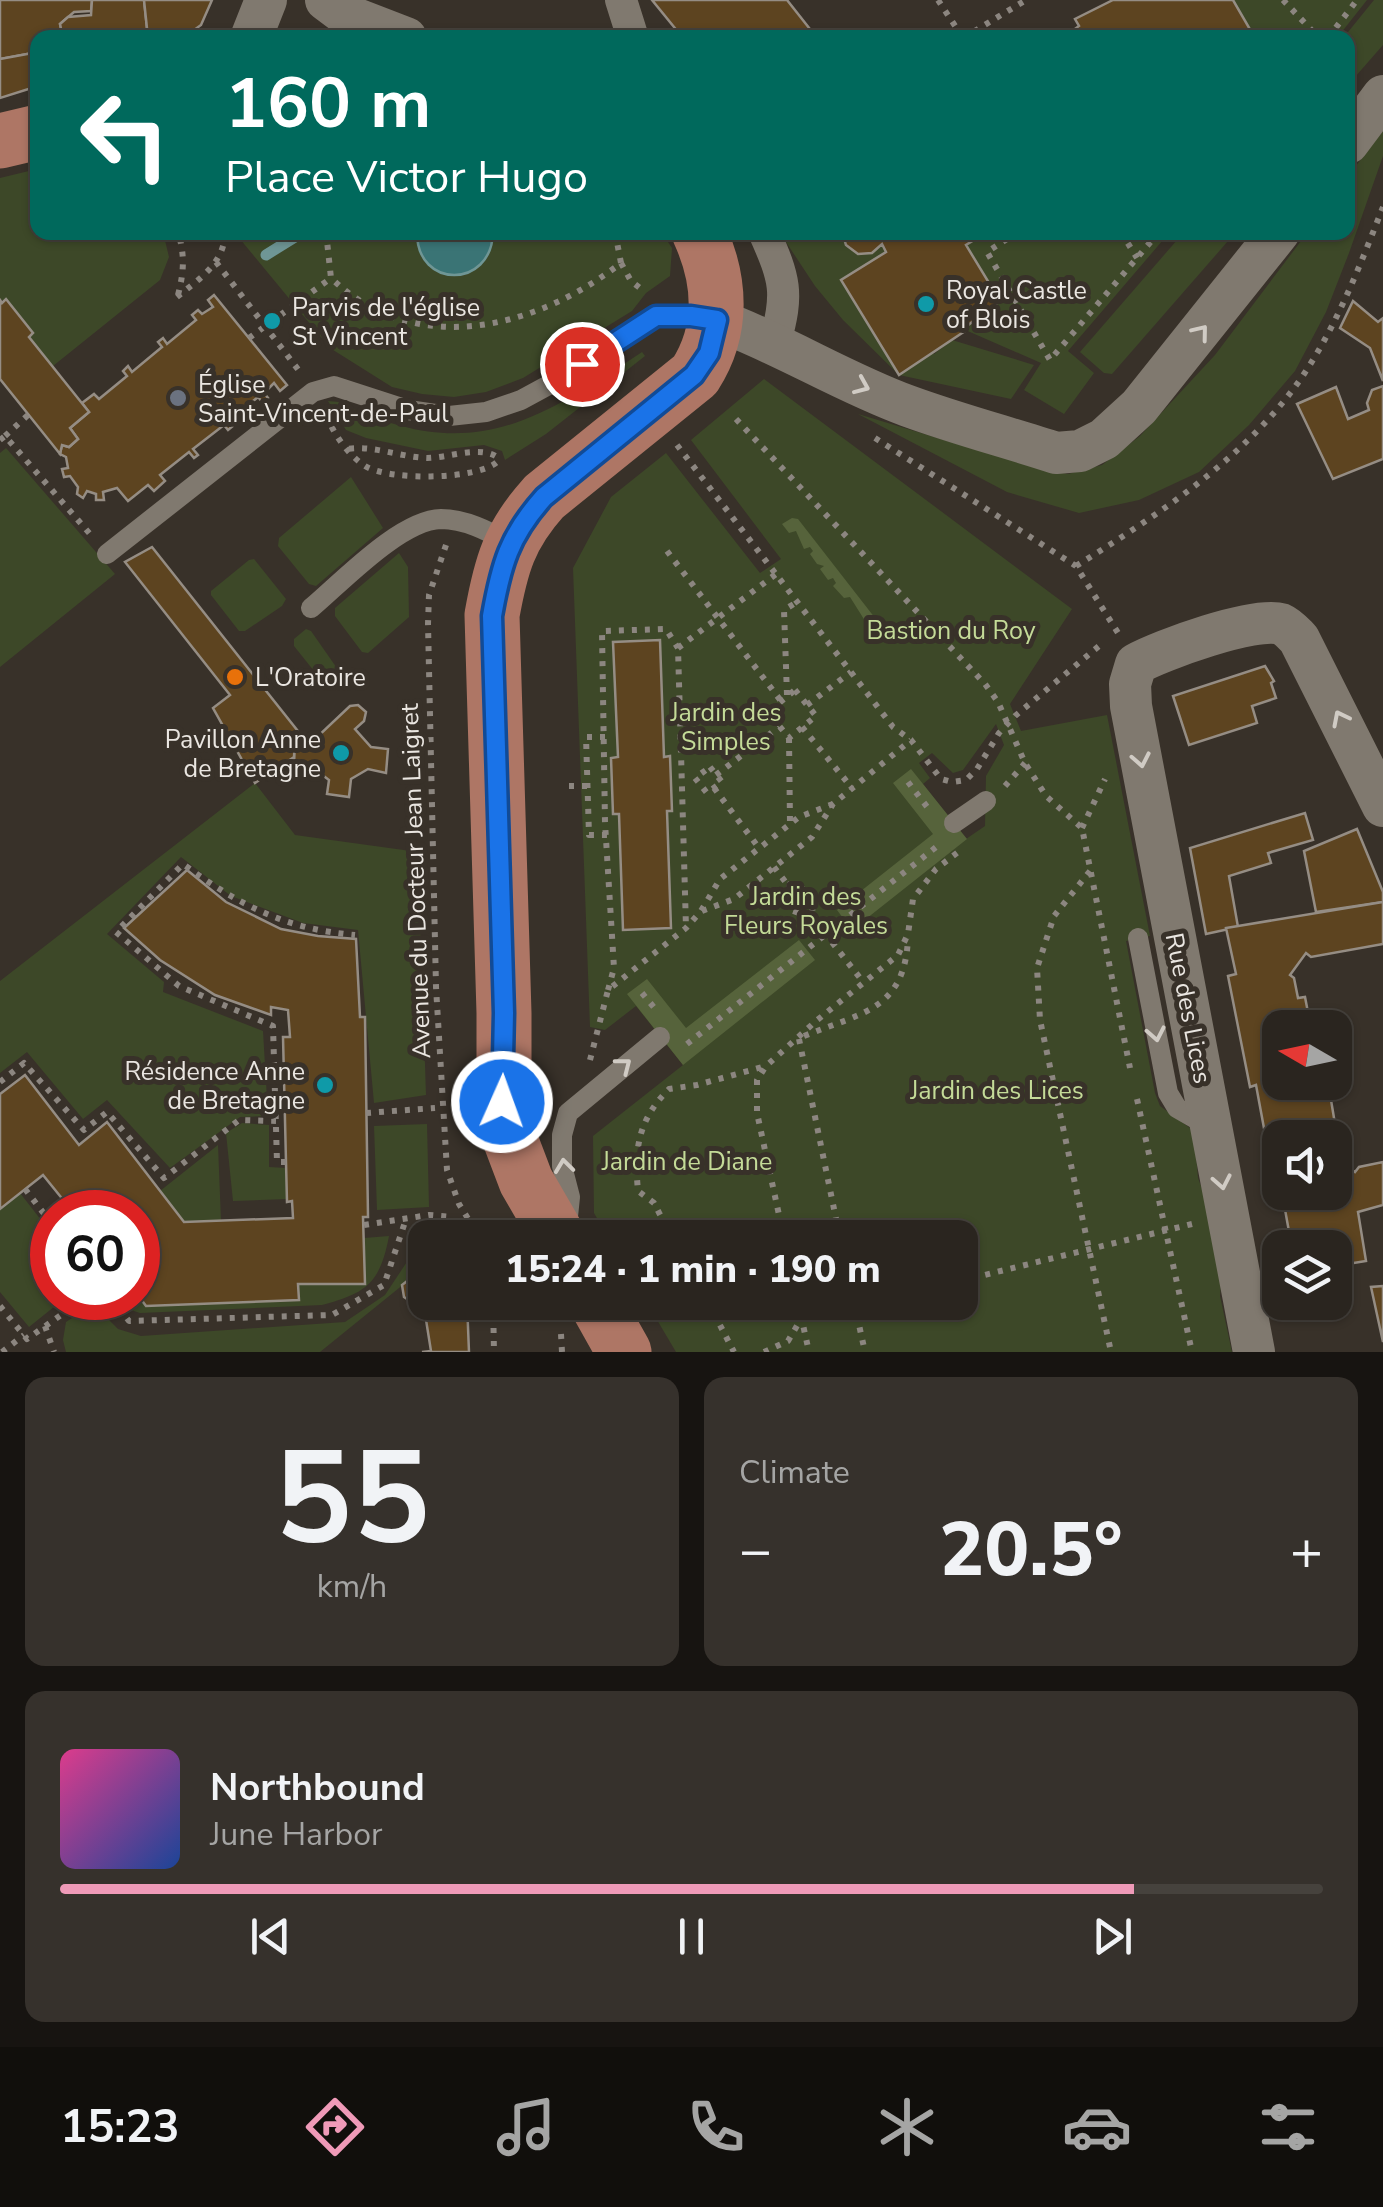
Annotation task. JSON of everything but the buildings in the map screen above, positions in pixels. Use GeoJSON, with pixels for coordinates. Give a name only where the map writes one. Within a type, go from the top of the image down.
{"type":"FeatureCollection","features":[{"type":"Feature","properties":{"kind":"main road"},"geometry":{"type":"LineString","coordinates":[[0,142],[30,134]]}},
{"type":"Feature","properties":{"kind":"main road"},"geometry":{"type":"LineString","coordinates":[[551,1220],[526,1181],[510,1143],[502,1102],[504,1013],[492,616],[501,566],[486,533],[544,497],[694,375],[709,353],[717,320],[710,256],[703,240]]}},
{"type":"Feature","properties":{"kind":"main road"},"geometry":{"type":"LineString","coordinates":[[606,1320],[624,1352]]}},
{"type":"Feature","properties":{"kind":"street"},"geometry":{"type":"LineString","coordinates":[[253,30],[266,0]]}},
{"type":"Feature","properties":{"kind":"street"},"geometry":{"type":"LineString","coordinates":[[326,0],[346,14],[386,30]]}},
{"type":"Feature","properties":{"kind":"street"},"geometry":{"type":"LineString","coordinates":[[621,0],[630,30]]}},
{"type":"Feature","properties":{"kind":"street"},"geometry":{"type":"LineString","coordinates":[[1355,134],[1383,96]]}},
{"type":"Feature","properties":{"kind":"street"},"geometry":{"type":"LineString","coordinates":[[767,240],[785,288],[786,307],[775,342]]}},
{"type":"Feature","properties":{"kind":"street"},"geometry":{"type":"LineString","coordinates":[[717,320],[775,342],[841,378],[908,406],[1056,453],[1080,451],[1104,438],[1139,407],[1273,240]]}},
{"type":"Feature","properties":{"kind":"street"},"geometry":{"type":"LineString","coordinates":[[1127,648],[1158,652],[1262,622],[1284,625],[1299,639],[1383,806]]}},
{"type":"Feature","properties":{"kind":"street","name":"Rue des Lices"},"geometry":{"type":"LineString","coordinates":[[1127,648],[1131,706],[1254,1352]]}},
{"type":"Feature","properties":{"kind":"lane"},"geometry":{"type":"LineString","coordinates":[[107,554],[314,404],[313,392],[334,386],[408,410],[449,416],[486,412],[556,382],[656,316],[717,320]]}},
{"type":"Feature","properties":{"kind":"lane"},"geometry":{"type":"LineString","coordinates":[[310,608],[410,529],[438,519],[486,533]]}},
{"type":"Feature","properties":{"kind":"lane"},"geometry":{"type":"LineString","coordinates":[[948,827],[993,799]]}},
{"type":"Feature","properties":{"kind":"lane"},"geometry":{"type":"LineString","coordinates":[[1138,938],[1168,1093],[1177,1108],[1212,1128]]}},
{"type":"Feature","properties":{"kind":"lane"},"geometry":{"type":"LineString","coordinates":[[566,1220],[570,1197],[562,1166],[562,1135],[568,1113],[666,1030]]}},
{"type":"Feature","properties":{"kind":"path"},"geometry":{"type":"LineString","coordinates":[[938,0],[958,30]]}},
{"type":"Feature","properties":{"kind":"path"},"geometry":{"type":"LineString","coordinates":[[976,30],[1026,0]]}},
{"type":"Feature","properties":{"kind":"path"},"geometry":{"type":"LineString","coordinates":[[1282,0],[1311,30]]}},
{"type":"Feature","properties":{"kind":"path"},"geometry":{"type":"LineString","coordinates":[[1334,30],[1358,0]]}},
{"type":"Feature","properties":{"kind":"path"},"geometry":{"type":"LineString","coordinates":[[1076,566],[1151,519],[1223,462],[1304,375],[1353,280],[1383,207]]}},
{"type":"Feature","properties":{"kind":"path"},"geometry":{"type":"LineString","coordinates":[[181,240],[183,276],[177,297],[216,262],[224,240]]}},
{"type":"Feature","properties":{"kind":"path"},"geometry":{"type":"LineString","coordinates":[[327,240],[331,278],[352,299],[384,316],[445,327],[482,326],[528,314],[569,297],[621,263]]}},
{"type":"Feature","properties":{"kind":"path"},"geometry":{"type":"LineString","coordinates":[[617,240],[621,263],[631,282],[646,293]]}},
{"type":"Feature","properties":{"kind":"path"},"geometry":{"type":"LineString","coordinates":[[1006,240],[987,252],[1050,360],[1152,240]]}},
{"type":"Feature","properties":{"kind":"path"},"geometry":{"type":"LineString","coordinates":[[1125,240],[1137,258]]}},
{"type":"Feature","properties":{"kind":"path"},"geometry":{"type":"LineString","coordinates":[[216,262],[303,376]]}},
{"type":"Feature","properties":{"kind":"path"},"geometry":{"type":"LineString","coordinates":[[249,338],[331,278]]}},
{"type":"Feature","properties":{"kind":"path"},"geometry":{"type":"LineString","coordinates":[[314,404],[347,449],[366,466],[406,475],[469,472],[497,462],[494,453],[487,452],[438,461],[361,447],[347,449]]}},
{"type":"Feature","properties":{"kind":"path"},"geometry":{"type":"LineString","coordinates":[[28,415],[2,438],[107,554]]}},
{"type":"Feature","properties":{"kind":"path"},"geometry":{"type":"LineString","coordinates":[[736,419],[984,684],[1046,796],[1082,828]]}},
{"type":"Feature","properties":{"kind":"path"},"geometry":{"type":"LineString","coordinates":[[670,436],[893,726],[941,778],[952,782],[966,780],[1014,716],[1127,648],[1076,566],[859,428]]}},
{"type":"Feature","properties":{"kind":"path","name":"Avenue du Docteur Jean Laigret"},"geometry":{"type":"LineString","coordinates":[[468,1220],[458,1204],[447,1170],[436,987],[429,595],[448,540],[486,533]]}},
{"type":"Feature","properties":{"kind":"path"},"geometry":{"type":"LineString","coordinates":[[667,551],[784,699]]}},
{"type":"Feature","properties":{"kind":"path"},"geometry":{"type":"LineString","coordinates":[[678,648],[776,574]]}},
{"type":"Feature","properties":{"kind":"path"},"geometry":{"type":"LineString","coordinates":[[784,699],[784,610],[797,602]]}},
{"type":"Feature","properties":{"kind":"path"},"geometry":{"type":"LineString","coordinates":[[588,1067],[614,968],[602,631],[666,629],[678,648],[686,928]]}},
{"type":"Feature","properties":{"kind":"path"},"geometry":{"type":"LineString","coordinates":[[807,705],[851,672]]}},
{"type":"Feature","properties":{"kind":"path"},"geometry":{"type":"LineString","coordinates":[[788,738],[816,716],[795,690],[768,712],[788,738],[790,823]]}},
{"type":"Feature","properties":{"kind":"path"},"geometry":{"type":"LineString","coordinates":[[716,775],[779,727]]}},
{"type":"Feature","properties":{"kind":"path"},"geometry":{"type":"LineString","coordinates":[[802,727],[852,788]]}},
{"type":"Feature","properties":{"kind":"path"},"geometry":{"type":"LineString","coordinates":[[604,737],[586,737],[589,835],[608,835]]}},
{"type":"Feature","properties":{"kind":"path"},"geometry":{"type":"LineString","coordinates":[[608,990],[686,928],[701,912],[720,879],[790,823],[833,804],[910,740]]}},
{"type":"Feature","properties":{"kind":"path"},"geometry":{"type":"LineString","coordinates":[[993,799],[1025,763]]}},
{"type":"Feature","properties":{"kind":"path"},"geometry":{"type":"LineString","coordinates":[[682,779],[695,778],[710,767],[722,782],[707,793],[695,778]]}},
{"type":"Feature","properties":{"kind":"path"},"geometry":{"type":"LineString","coordinates":[[1108,772],[1082,828],[1192,1352]]}},
{"type":"Feature","properties":{"kind":"path"},"geometry":{"type":"LineString","coordinates":[[642,993],[666,1030],[685,1046],[826,934],[948,827],[908,782]]}},
{"type":"Feature","properties":{"kind":"path"},"geometry":{"type":"LineString","coordinates":[[568,786],[588,786]]}},
{"type":"Feature","properties":{"kind":"path"},"geometry":{"type":"LineString","coordinates":[[714,788],[759,848]]}},
{"type":"Feature","properties":{"kind":"path"},"geometry":{"type":"LineString","coordinates":[[701,912],[734,899],[812,837],[833,804]]}},
{"type":"Feature","properties":{"kind":"path"},"geometry":{"type":"LineString","coordinates":[[799,1039],[863,1015],[895,990],[906,966],[914,899],[936,869],[968,845]]}},
{"type":"Feature","properties":{"kind":"path"},"geometry":{"type":"LineString","coordinates":[[286,1162],[276,1162],[273,1026],[178,986],[116,932],[184,864],[244,906],[322,932],[355,935]]}},
{"type":"Feature","properties":{"kind":"path"},"geometry":{"type":"LineString","coordinates":[[774,867],[787,884],[811,892],[813,918]]}},
{"type":"Feature","properties":{"kind":"path"},"geometry":{"type":"LineString","coordinates":[[1090,870],[1054,916],[1037,968],[1040,1020],[1111,1352]]}},
{"type":"Feature","properties":{"kind":"path"},"geometry":{"type":"LineString","coordinates":[[787,884],[788,910],[813,918],[864,982]]}},
{"type":"Feature","properties":{"kind":"path"},"geometry":{"type":"LineString","coordinates":[[780,1220],[757,1113],[757,1080],[766,1066],[898,955],[908,934]]}},
{"type":"Feature","properties":{"kind":"path"},"geometry":{"type":"LineString","coordinates":[[799,1039],[836,1220]]}},
{"type":"Feature","properties":{"kind":"path"},"geometry":{"type":"LineString","coordinates":[[0,1082],[24,1063],[84,1130],[107,1112],[164,1178],[240,1120],[276,1121]]}},
{"type":"Feature","properties":{"kind":"path"},"geometry":{"type":"LineString","coordinates":[[663,1220],[654,1203],[638,1191],[634,1155],[650,1107],[668,1088],[697,1086],[766,1066]]}},
{"type":"Feature","properties":{"kind":"path"},"geometry":{"type":"LineString","coordinates":[[366,1113],[435,1108]]}},
{"type":"Feature","properties":{"kind":"path"},"geometry":{"type":"LineString","coordinates":[[26,1189],[30,1194]]}},
{"type":"Feature","properties":{"kind":"path"},"geometry":{"type":"LineString","coordinates":[[364,1226],[429,1215],[453,1217]]}},
{"type":"Feature","properties":{"kind":"path"},"geometry":{"type":"LineString","coordinates":[[160,1319],[332,1316],[384,1285],[406,1218]]}},
{"type":"Feature","properties":{"kind":"path"},"geometry":{"type":"LineString","coordinates":[[978,1277],[1193,1223]]}},
{"type":"Feature","properties":{"kind":"path"},"geometry":{"type":"LineString","coordinates":[[0,1306],[27,1339],[54,1320]]}},
{"type":"Feature","properties":{"kind":"path"},"geometry":{"type":"LineString","coordinates":[[493,1320],[494,1352]]}},
{"type":"Feature","properties":{"kind":"path"},"geometry":{"type":"LineString","coordinates":[[717,1320],[734,1352]]}},
{"type":"Feature","properties":{"kind":"path"},"geometry":{"type":"LineString","coordinates":[[764,1352],[788,1341],[800,1320]]}},
{"type":"Feature","properties":{"kind":"path"},"geometry":{"type":"LineString","coordinates":[[801,1320],[809,1352]]}},
{"type":"Feature","properties":{"kind":"path"},"geometry":{"type":"LineString","coordinates":[[859,1320],[866,1352]]}},
{"type":"Feature","properties":{"kind":"path"},"geometry":{"type":"LineString","coordinates":[[45,1326],[54,1352]]}},
{"type":"Feature","properties":{"kind":"path"},"geometry":{"type":"LineString","coordinates":[[2,1352],[24,1335]]}},
{"type":"Feature","properties":{"kind":"green space"},"geometry":{"type":"Polygon","coordinates":[[[1233,0],[1367,0],[1343,30],[1251,30],[1233,0]]]}},
{"type":"Feature","properties":{"kind":"green space"},"geometry":{"type":"Polygon","coordinates":[[[1374,0],[1383,0],[1383,45],[1355,77],[1355,30],[1350,30],[1374,0]]]}},
{"type":"Feature","properties":{"kind":"green space"},"geometry":{"type":"Polygon","coordinates":[[[1383,131],[1383,156],[1355,236],[1355,167],[1383,131]]]}},
{"type":"Feature","properties":{"kind":"green space"},"geometry":{"type":"Polygon","coordinates":[[[30,171],[30,240],[165,240],[169,257],[160,280],[53,366],[29,337],[33,332],[7,300],[0,300],[0,178],[30,171]]]}},
{"type":"Feature","properties":{"kind":"green space"},"geometry":{"type":"Polygon","coordinates":[[[241,240],[667,240],[672,248],[670,276],[646,293],[632,311],[523,378],[486,392],[454,397],[392,387],[330,348],[241,240]]]}},
{"type":"Feature","properties":{"kind":"green space"},"geometry":{"type":"Polygon","coordinates":[[[785,240],[844,240],[858,254],[872,253],[882,244],[886,252],[841,280],[934,354],[952,340],[1034,365],[1011,399],[899,375],[815,286],[785,240]]]}},
{"type":"Feature","properties":{"kind":"green space"},"geometry":{"type":"Polygon","coordinates":[[[975,240],[1163,240],[1068,351],[1094,373],[1064,414],[1024,390],[1041,363],[963,329],[1000,301],[966,245],[975,240]]]}},
{"type":"Feature","properties":{"kind":"green space"},"geometry":{"type":"Polygon","coordinates":[[[1177,240],[1229,240],[1112,374],[1104,373],[1080,352],[1177,240]]]}},
{"type":"Feature","properties":{"kind":"green space"},"geometry":{"type":"Polygon","coordinates":[[[1302,240],[1354,240],[1326,312],[1295,371],[1249,425],[1199,472],[1139,500],[1079,513],[1007,492],[858,414],[1068,474],[1102,465],[1140,436],[1215,355],[1302,240]]]}},
{"type":"Feature","properties":{"kind":"green space"},"geometry":{"type":"Polygon","coordinates":[[[642,352],[645,356],[546,434],[505,460],[502,451],[484,445],[428,451],[366,438],[346,430],[328,401],[425,431],[462,433],[498,428],[532,417],[567,399],[642,352]]]}},
{"type":"Feature","properties":{"kind":"green space"},"geometry":{"type":"Polygon","coordinates":[[[764,379],[1072,609],[1010,704],[1021,731],[1107,715],[1150,936],[1126,941],[1155,1093],[1160,1106],[1194,1131],[1198,1178],[1211,1213],[1222,1268],[1220,1296],[1232,1352],[676,1352],[657,1320],[978,1320],[978,1220],[598,1220],[594,1213],[593,1136],[683,1065],[636,1006],[605,1030],[590,1027],[573,568],[611,497],[666,453],[760,573],[781,559],[691,440],[764,379]],[[996,724],[963,770],[953,773],[932,753],[919,763],[930,778],[923,784],[966,839],[985,826],[986,776],[1004,745],[996,724]]]}},
{"type":"Feature","properties":{"kind":"green space"},"geometry":{"type":"Polygon","coordinates":[[[6,448],[115,574],[0,667],[0,453],[6,448]]]}},
{"type":"Feature","properties":{"kind":"green space"},"geometry":{"type":"Polygon","coordinates":[[[351,477],[383,528],[316,586],[309,584],[278,546],[279,538],[351,477]]]}},
{"type":"Feature","properties":{"kind":"green space"},"geometry":{"type":"Polygon","coordinates":[[[798,519],[875,618],[867,624],[850,597],[844,598],[833,586],[833,578],[828,580],[820,569],[824,566],[817,564],[810,554],[810,547],[804,549],[796,531],[789,533],[782,524],[798,519]]]}},
{"type":"Feature","properties":{"kind":"green space"},"geometry":{"type":"Polygon","coordinates":[[[399,553],[408,567],[409,617],[368,653],[362,652],[335,616],[335,608],[399,553]]]}},
{"type":"Feature","properties":{"kind":"green space"},"geometry":{"type":"Polygon","coordinates":[[[254,559],[286,599],[282,606],[245,631],[239,631],[211,591],[254,559]]]}},
{"type":"Feature","properties":{"kind":"green space"},"geometry":{"type":"Polygon","coordinates":[[[306,629],[341,674],[341,679],[331,687],[326,686],[294,646],[294,639],[306,629]]]}},
{"type":"Feature","properties":{"kind":"green space"},"geometry":{"type":"Polygon","coordinates":[[[911,769],[967,839],[852,930],[837,910],[933,834],[893,783],[911,769]]]}},
{"type":"Feature","properties":{"kind":"green space"},"geometry":{"type":"Polygon","coordinates":[[[255,783],[295,835],[418,852],[426,1095],[374,1103],[358,930],[303,923],[231,896],[181,857],[107,934],[164,982],[163,992],[263,1031],[268,1116],[240,1117],[170,1168],[107,1100],[83,1119],[27,1052],[0,1073],[0,981],[255,783]]]}},
{"type":"Feature","properties":{"kind":"green space"},"geometry":{"type":"Polygon","coordinates":[[[799,940],[815,960],[683,1065],[627,994],[647,979],[686,1028],[799,940]]]}},
{"type":"Feature","properties":{"kind":"green space"},"geometry":{"type":"Polygon","coordinates":[[[242,1123],[269,1125],[269,1167],[286,1168],[287,1199],[233,1201],[226,1133],[242,1123]]]}},
{"type":"Feature","properties":{"kind":"green space"},"geometry":{"type":"Polygon","coordinates":[[[427,1124],[429,1207],[377,1210],[374,1126],[427,1124]]]}},
{"type":"Feature","properties":{"kind":"green space"},"geometry":{"type":"Polygon","coordinates":[[[218,1145],[221,1221],[184,1222],[160,1191],[218,1145]]]}},
{"type":"Feature","properties":{"kind":"green space"},"geometry":{"type":"Polygon","coordinates":[[[20,1193],[30,1206],[30,1320],[38,1320],[29,1327],[0,1292],[0,1209],[20,1193]]]}},
{"type":"Feature","properties":{"kind":"green space"},"geometry":{"type":"Polygon","coordinates":[[[389,1236],[376,1275],[369,1284],[350,1296],[322,1305],[160,1312],[160,1305],[298,1300],[298,1284],[365,1284],[364,1238],[389,1236]]]}},
{"type":"Feature","properties":{"kind":"green space"},"geometry":{"type":"Polygon","coordinates":[[[408,1260],[408,1281],[320,1352],[66,1352],[63,1340],[69,1320],[109,1320],[118,1329],[141,1336],[345,1322],[385,1295],[408,1260]]]}},
{"type":"Feature","properties":{"kind":"water"},"geometry":{"type":"Polygon","coordinates":[[[418,240],[491,240],[480,264],[454,275],[429,264],[418,240]]]}},
{"type":"Feature","properties":{"kind":"waterway"},"geometry":{"type":"LineString","coordinates":[[266,255],[290,240]]}},
{"type":"Feature","properties":{"kind":"place","name":"Royal Castle of Blois"},"geometry":{"type":"Point","coordinates":[926,304]}},
{"type":"Feature","properties":{"kind":"place","name":"Parvis de l'église St Vincent"},"geometry":{"type":"Point","coordinates":[272,321]}},
{"type":"Feature","properties":{"kind":"place","name":"Église Saint-Vincent-de-Paul"},"geometry":{"type":"Point","coordinates":[178,398]}},
{"type":"Feature","properties":{"kind":"place","name":"L'Oratoire"},"geometry":{"type":"Point","coordinates":[235,677]}},
{"type":"Feature","properties":{"kind":"place","name":"Pavillon Anne de Bretagne"},"geometry":{"type":"Point","coordinates":[341,753]}},
{"type":"Feature","properties":{"kind":"place","name":"Résidence Anne de Bretagne"},"geometry":{"type":"Point","coordinates":[325,1085]}},
{"type":"Feature","properties":{"kind":"route"},"geometry":{"type":"LineString","coordinates":[[502,1102],[504,1013],[492,616],[501,566],[526,517],[544,497],[694,375],[709,353],[717,320],[656,316],[582,364]]}},
{"type":"Feature","properties":{"kind":"park label","name":"Bastion du Roy"},"geometry":{"type":"Point","coordinates":[951,630]}},
{"type":"Feature","properties":{"kind":"park label","name":"Jardin des Simples"},"geometry":{"type":"Point","coordinates":[726,726]}},
{"type":"Feature","properties":{"kind":"park label","name":"Jardin des Fleurs Royales"},"geometry":{"type":"Point","coordinates":[806,910]}},
{"type":"Feature","properties":{"kind":"park label","name":"Jardin des Lices"},"geometry":{"type":"Point","coordinates":[997,1090]}},
{"type":"Feature","properties":{"kind":"park label","name":"Jardin de Diane"},"geometry":{"type":"Point","coordinates":[687,1161]}}]}
